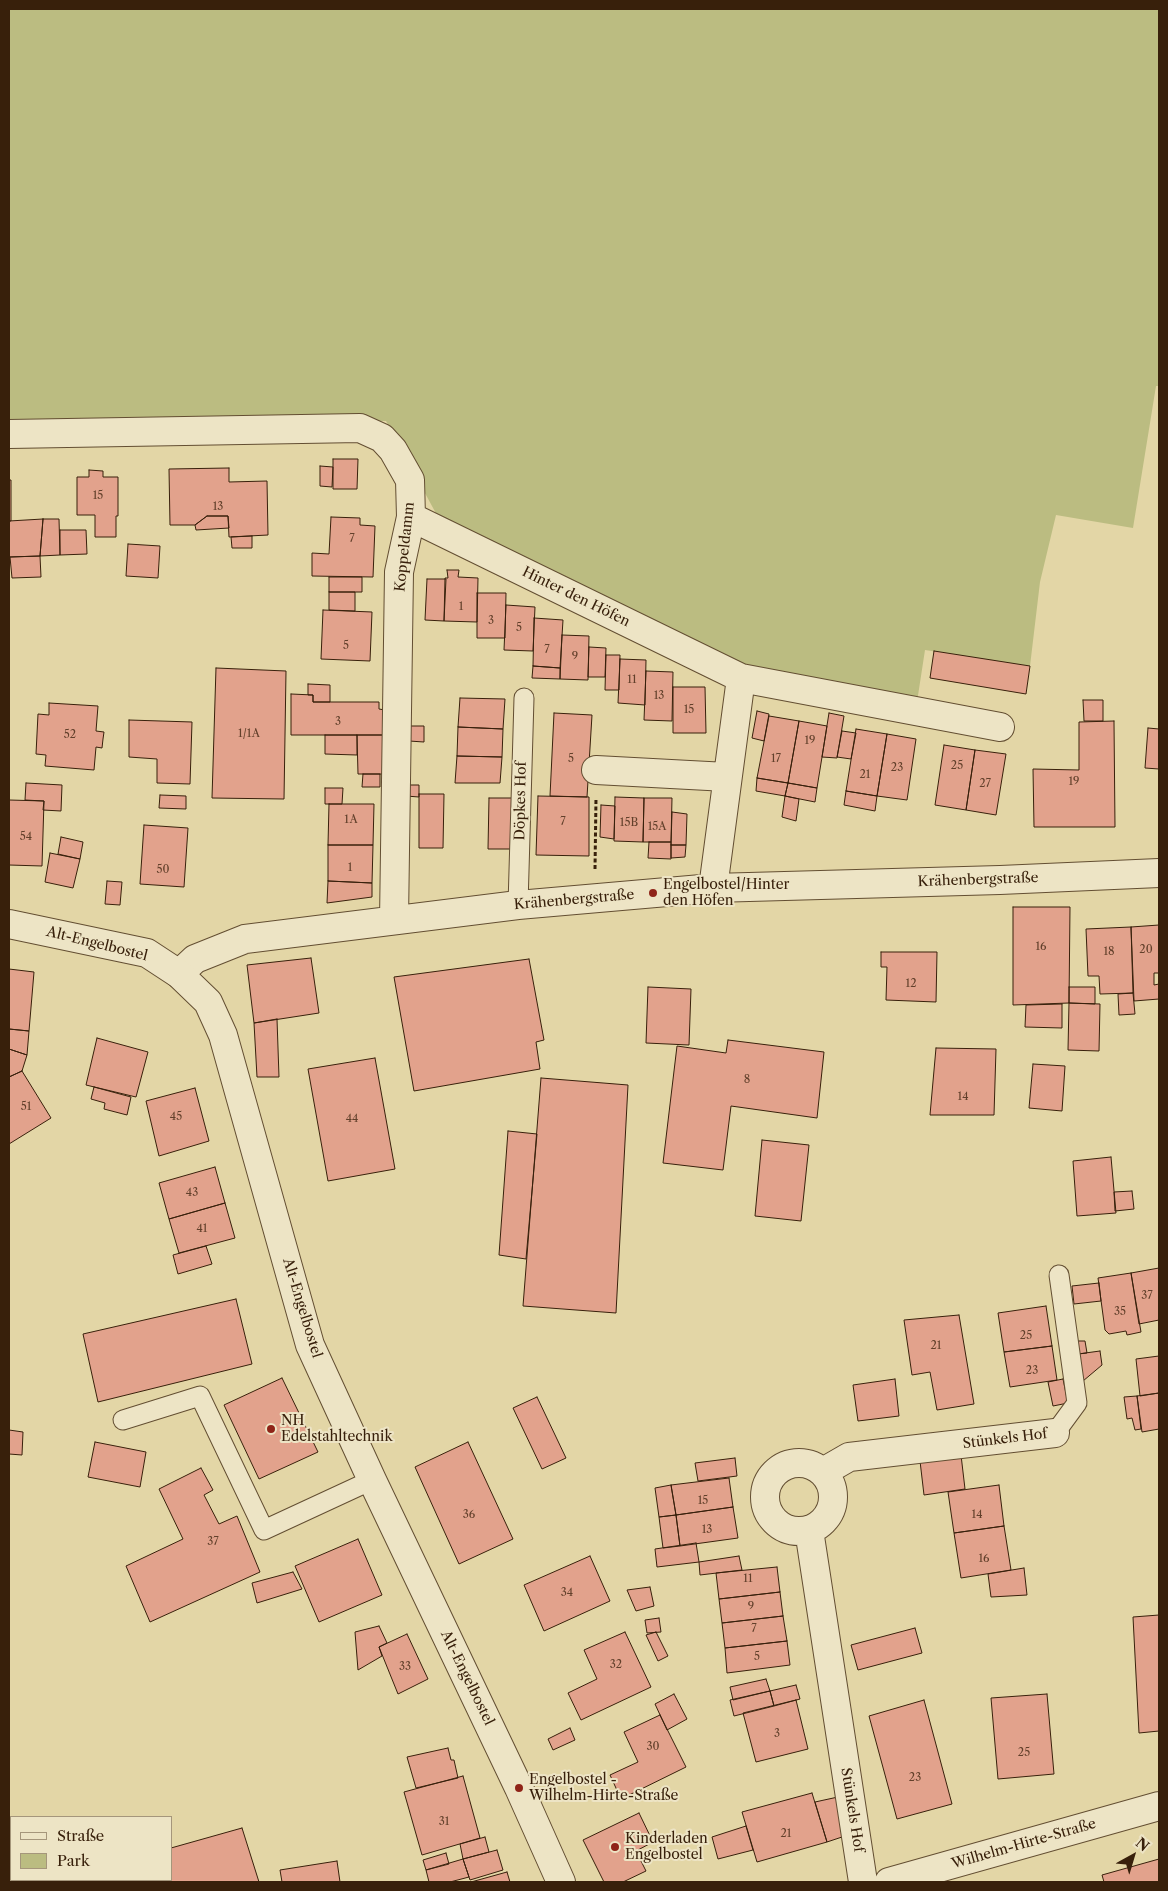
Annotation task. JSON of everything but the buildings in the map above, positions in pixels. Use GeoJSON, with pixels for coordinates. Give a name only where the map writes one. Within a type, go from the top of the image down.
{"type":"FeatureCollection","features":[{"type":"Feature","properties":{"kind":"street","name":"Koppeldamm"},"geometry":{"type":"LineString","coordinates":[[9,434],[360,428],[382,438],[393,450],[410,480],[411,516],[399,572],[394,920]]}},
{"type":"Feature","properties":{"kind":"street","name":"Hinter den Höfen"},"geometry":{"type":"LineString","coordinates":[[411,516],[741,678],[1000,727]]}},
{"type":"Feature","properties":{"kind":"street"},"geometry":{"type":"LineString","coordinates":[[713,888],[741,678]]}},
{"type":"Feature","properties":{"kind":"street"},"geometry":{"type":"LineString","coordinates":[[596,770],[727,777]]}},
{"type":"Feature","properties":{"kind":"street","name":"Krähenbergstraße"},"geometry":{"type":"LineString","coordinates":[[179,974],[195,959],[245,939],[518,905],[713,888],[990,881],[1159,873]]}},
{"type":"Feature","properties":{"kind":"street","name":"Alt-Engelbostel"},"geometry":{"type":"LineString","coordinates":[[9,924],[146,954],[179,974],[208,1002],[223,1035],[310,1345],[372,1480],[520,1788],[561,1882]]}},
{"type":"Feature","properties":{"kind":"street","name":"Stünkels Hof"},"geometry":{"type":"LineString","coordinates":[[823,1472],[849,1457],[1055,1433]]}},
{"type":"Feature","properties":{"kind":"street"},"geometry":{"type":"LineString","coordinates":[[792,1463],[814,1466],[823,1472],[833,1490],[831,1510],[826,1518],[809,1530],[798,1531],[778,1523],[771,1515],[767,1505],[765,1494],[768,1484],[778,1471],[792,1463]]}},
{"type":"Feature","properties":{"kind":"street","name":"Stünkels Hof"},"geometry":{"type":"LineString","coordinates":[[809,1530],[863,1882]]}},
{"type":"Feature","properties":{"kind":"street","name":"Wilhelm-Hirte-Straße"},"geometry":{"type":"LineString","coordinates":[[889,1882],[1159,1806]]}},
{"type":"Feature","properties":{"kind":"lane","name":"Döpkes Hof"},"geometry":{"type":"LineString","coordinates":[[518,905],[524,698]]}},
{"type":"Feature","properties":{"kind":"lane","name":"Stünkels Hof"},"geometry":{"type":"LineString","coordinates":[[1055,1433],[1077,1403],[1059,1274]]}},
{"type":"Feature","properties":{"kind":"lane"},"geometry":{"type":"LineString","coordinates":[[123,1420],[200,1396],[264,1530],[372,1480]]}},
{"type":"Feature","properties":{"kind":"path"},"geometry":{"type":"LineString","coordinates":[[594,898],[596,770]]}},
{"type":"Feature","properties":{"kind":"green space"},"geometry":{"type":"Polygon","coordinates":[[[9,9],[1159,9],[1159,386],[1156,386],[1133,528],[1056,515],[1040,582],[1030,666],[925,650],[917,702],[741,666],[439,519],[386,421],[9,422],[9,9]]]}},
{"type":"Feature","properties":{"kind":"place","name":"Engelbostel/Hinter den Höfen"},"geometry":{"type":"Point","coordinates":[653,893]}},
{"type":"Feature","properties":{"kind":"place","name":"NH Edelstahltechnik"},"geometry":{"type":"Point","coordinates":[271,1429]}},
{"type":"Feature","properties":{"kind":"place","name":"Engelbostel - Wilhelm-Hirte-Straße"},"geometry":{"type":"Point","coordinates":[519,1788]}},
{"type":"Feature","properties":{"kind":"place","name":"Kinderladen Engelbostel"},"geometry":{"type":"Point","coordinates":[615,1847]}}]}
